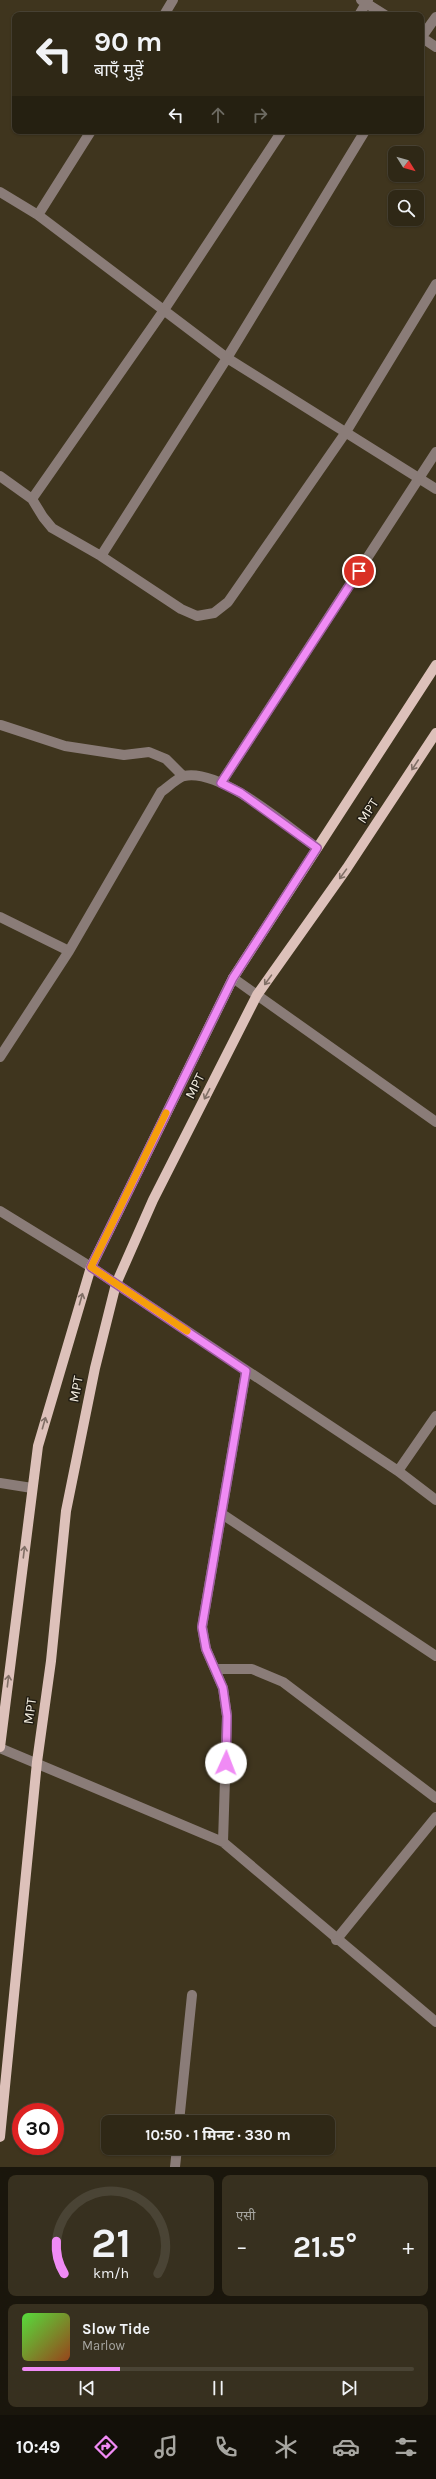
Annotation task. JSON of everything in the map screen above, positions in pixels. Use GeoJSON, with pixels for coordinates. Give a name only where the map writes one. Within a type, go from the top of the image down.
{"type":"FeatureCollection","features":[{"type":"Feature","properties":{"kind":"main road"},"geometry":{"type":"LineString","coordinates":[[0,1747],[38,1446],[91,1267],[233,978],[436,666]]}},
{"type":"Feature","properties":{"kind":"main road","name":"MPT"},"geometry":{"type":"LineString","coordinates":[[0,2136],[37,1762],[51,1661],[66,1511],[95,1368],[116,1284],[153,1200],[257,995],[347,868],[436,733]]}},
{"type":"Feature","properties":{"kind":"street"},"geometry":{"type":"LineString","coordinates":[[166,12],[173,0]]}},
{"type":"Feature","properties":{"kind":"street"},"geometry":{"type":"LineString","coordinates":[[360,12],[365,1],[381,12]]}},
{"type":"Feature","properties":{"kind":"street"},"geometry":{"type":"LineString","coordinates":[[424,33],[436,16]]}},
{"type":"Feature","properties":{"kind":"street"},"geometry":{"type":"LineString","coordinates":[[424,39],[436,46]]}},
{"type":"Feature","properties":{"kind":"street"},"geometry":{"type":"LineString","coordinates":[[38,215],[89,134]]}},
{"type":"Feature","properties":{"kind":"street"},"geometry":{"type":"LineString","coordinates":[[32,499],[164,310],[280,134]]}},
{"type":"Feature","properties":{"kind":"street"},"geometry":{"type":"LineString","coordinates":[[101,556],[228,358],[363,134]]}},
{"type":"Feature","properties":{"kind":"street"},"geometry":{"type":"LineString","coordinates":[[0,192],[38,215],[228,358],[436,488]]}},
{"type":"Feature","properties":{"kind":"street"},"geometry":{"type":"LineString","coordinates":[[0,476],[32,499],[42,517],[52,528],[101,556],[181,609],[197,616],[214,613],[228,602],[346,432],[436,284]]}},
{"type":"Feature","properties":{"kind":"street"},"geometry":{"type":"LineString","coordinates":[[221,783],[436,452]]}},
{"type":"Feature","properties":{"kind":"street"},"geometry":{"type":"LineString","coordinates":[[1,725],[65,746],[124,755],[149,752],[166,759],[184,776],[210,778],[241,793],[317,848]]}},
{"type":"Feature","properties":{"kind":"street"},"geometry":{"type":"LineString","coordinates":[[0,1057],[69,951],[162,792],[184,776]]}},
{"type":"Feature","properties":{"kind":"street"},"geometry":{"type":"LineString","coordinates":[[0,917],[69,951]]}},
{"type":"Feature","properties":{"kind":"street"},"geometry":{"type":"LineString","coordinates":[[233,978],[436,1122]]}},
{"type":"Feature","properties":{"kind":"street"},"geometry":{"type":"LineString","coordinates":[[0,1211],[91,1267],[398,1471],[436,1500]]}},
{"type":"Feature","properties":{"kind":"street"},"geometry":{"type":"LineString","coordinates":[[223,1842],[227,1716],[223,1688],[206,1649],[202,1627],[246,1371]]}},
{"type":"Feature","properties":{"kind":"street"},"geometry":{"type":"LineString","coordinates":[[398,1471],[436,1416]]}},
{"type":"Feature","properties":{"kind":"street"},"geometry":{"type":"LineString","coordinates":[[0,1483],[32,1488]]}},
{"type":"Feature","properties":{"kind":"street"},"geometry":{"type":"LineString","coordinates":[[222,1514],[436,1656]]}},
{"type":"Feature","properties":{"kind":"street"},"geometry":{"type":"LineString","coordinates":[[216,1669],[252,1669],[283,1682],[436,1798]]}},
{"type":"Feature","properties":{"kind":"street"},"geometry":{"type":"LineString","coordinates":[[0,1747],[223,1842],[336,1940],[436,2022]]}},
{"type":"Feature","properties":{"kind":"street"},"geometry":{"type":"LineString","coordinates":[[336,1940],[436,1816]]}},
{"type":"Feature","properties":{"kind":"street"},"geometry":{"type":"LineString","coordinates":[[181,2115],[192,1994]]}},
{"type":"Feature","properties":{"kind":"street"},"geometry":{"type":"LineString","coordinates":[[175,2167],[176,2155]]}},
{"type":"Feature","properties":{"kind":"slow traffic"},"geometry":{"type":"LineString","coordinates":[[166,1113],[91,1267],[187,1331]]}},
{"type":"Feature","properties":{"kind":"route"},"geometry":{"type":"LineString","coordinates":[[226,1763],[227,1716],[223,1688],[213,1662],[206,1649],[202,1627],[246,1371],[91,1267],[98,1250],[233,978],[317,848],[241,793],[221,783],[359,571]]}}]}
